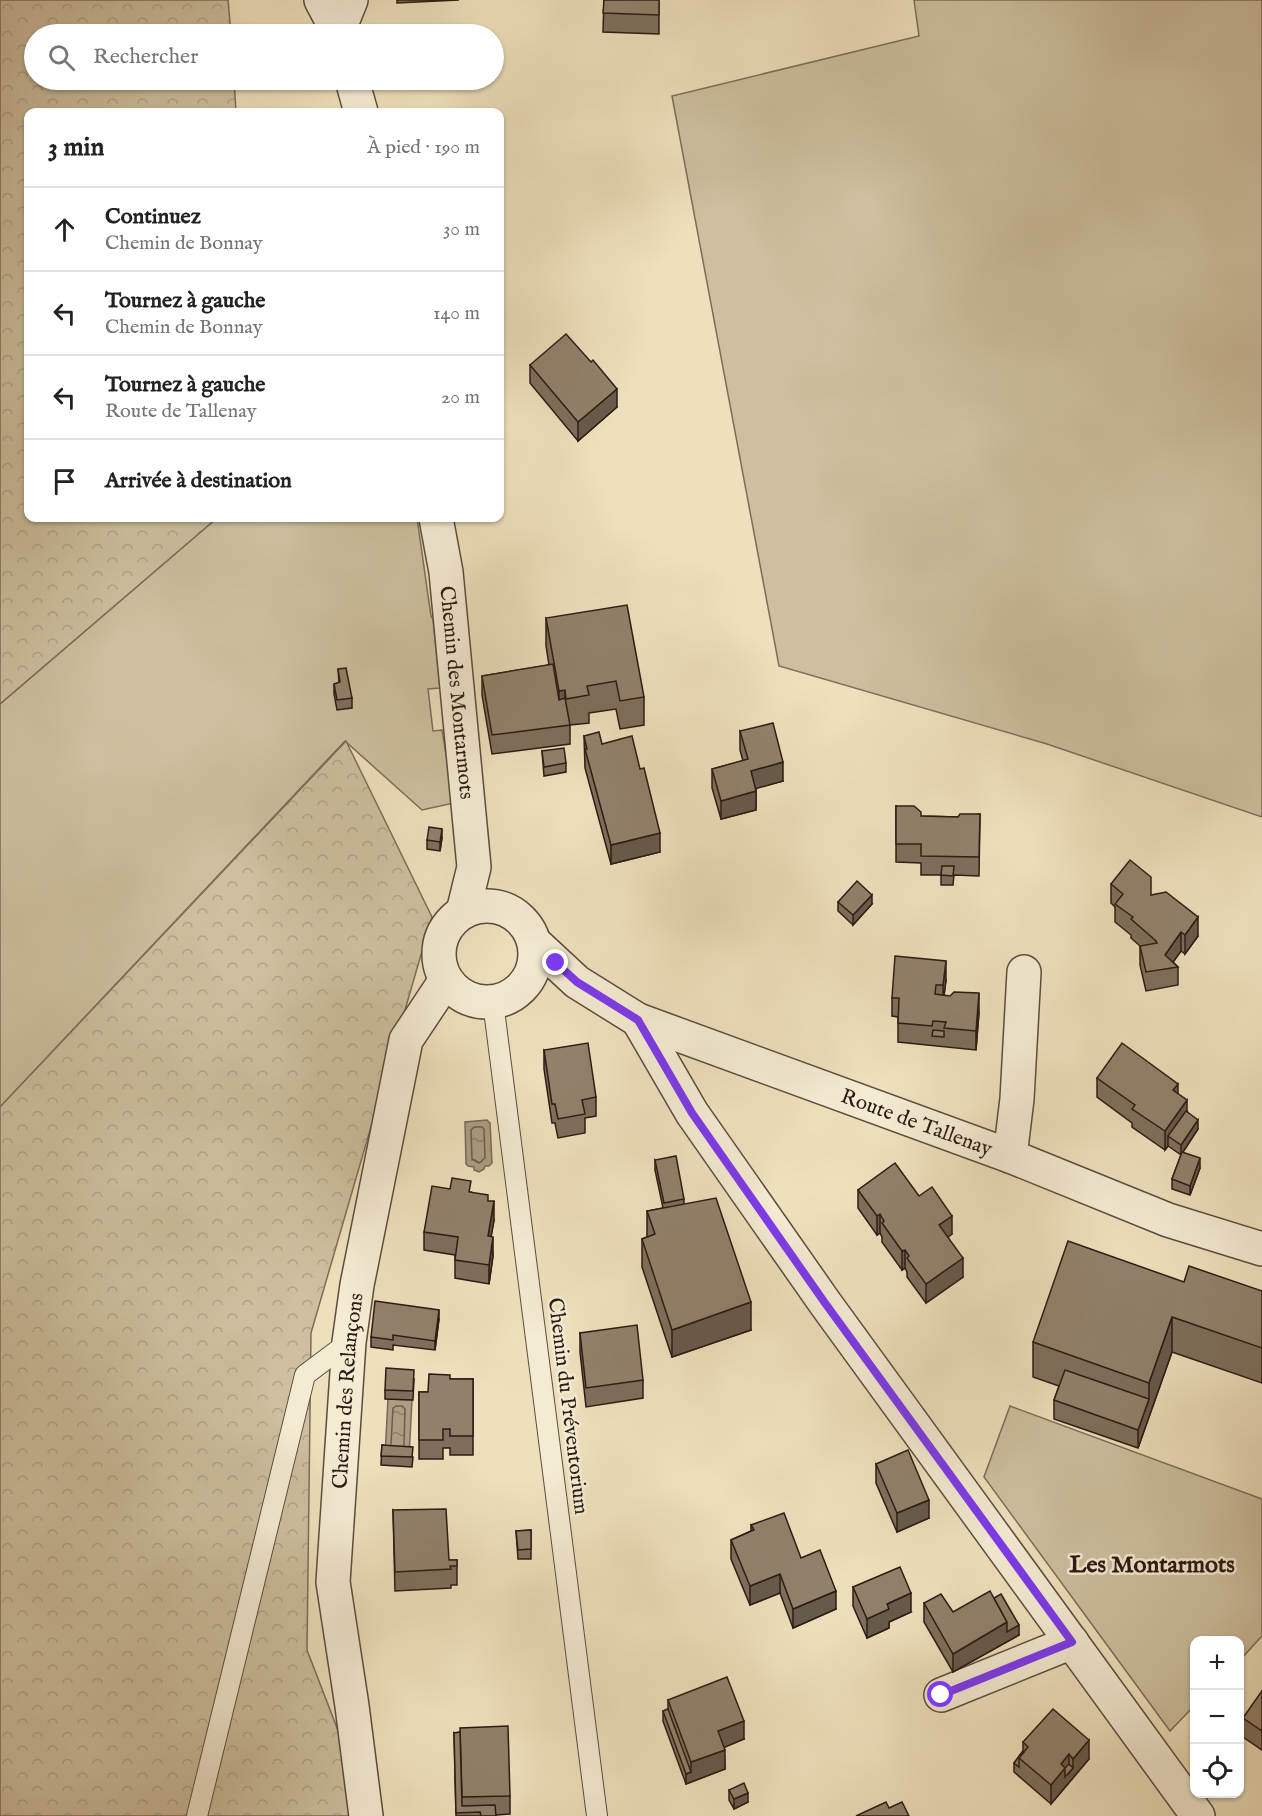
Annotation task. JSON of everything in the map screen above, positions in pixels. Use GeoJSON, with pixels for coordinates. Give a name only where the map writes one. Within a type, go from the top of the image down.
{"type":"FeatureCollection","features":[{"type":"Feature","properties":{"kind":"street"},"geometry":{"type":"LineString","coordinates":[[321,0],[333,24]]}},
{"type":"Feature","properties":{"kind":"street"},"geometry":{"type":"LineString","coordinates":[[342,24],[351,0]]}},
{"type":"Feature","properties":{"kind":"street"},"geometry":{"type":"LineString","coordinates":[[355,90],[360,108]]}},
{"type":"Feature","properties":{"kind":"street","name":"Chemin des Montarmots"},"geometry":{"type":"LineString","coordinates":[[437,522],[447,584],[479,909]]}},
{"type":"Feature","properties":{"kind":"street"},"geometry":{"type":"LineString","coordinates":[[479,909],[508,910],[520,918],[529,930],[534,943],[536,955],[528,980],[519,991],[507,999],[479,1002],[467,998],[446,980],[440,966],[439,950],[442,935],[451,922],[479,909]]}},
{"type":"Feature","properties":{"kind":"street","name":"Route de Tallenay"},"geometry":{"type":"LineString","coordinates":[[534,943],[577,982],[638,1020],[1010,1156],[1168,1220],[1262,1249]]}},
{"type":"Feature","properties":{"kind":"street"},"geometry":{"type":"LineString","coordinates":[[1010,1156],[1017,1099],[1024,972]]}},
{"type":"Feature","properties":{"kind":"street","name":"Chemin des Relançons"},"geometry":{"type":"LineString","coordinates":[[366,1816],[333,1582],[349,1342],[357,1285],[406,1040],[446,980]]}},
{"type":"Feature","properties":{"kind":"street","name":"Route de Tallenay"},"geometry":{"type":"LineString","coordinates":[[528,980],[577,982]]}},
{"type":"Feature","properties":{"kind":"street"},"geometry":{"type":"LineString","coordinates":[[638,1020],[692,1113],[825,1303],[1198,1816]]}},
{"type":"Feature","properties":{"kind":"street"},"geometry":{"type":"LineString","coordinates":[[941,1695],[1072,1642]]}},
{"type":"Feature","properties":{"kind":"lane","name":"Chemin du Préventorium"},"geometry":{"type":"LineString","coordinates":[[493,1002],[597,1816]]}},
{"type":"Feature","properties":{"kind":"lane"},"geometry":{"type":"LineString","coordinates":[[197,1816],[305,1375],[349,1342]]}},
{"type":"Feature","properties":{"kind":"green space"},"geometry":{"type":"Polygon","coordinates":[[[0,0],[228,0],[230,24],[24,24],[24,90],[235,90],[236,108],[24,108],[24,522],[212,522],[0,704],[0,0]]]}},
{"type":"Feature","properties":{"kind":"green space"},"geometry":{"type":"Polygon","coordinates":[[[914,0],[1262,0],[1262,817],[1047,744],[779,666],[672,96],[919,36],[914,0]]]}},
{"type":"Feature","properties":{"kind":"green space"},"geometry":{"type":"Polygon","coordinates":[[[212,522],[418,522],[433,619],[440,688],[428,689],[433,731],[442,730],[454,803],[422,810],[345,741],[0,1107],[0,704],[212,522]]]}},
{"type":"Feature","properties":{"kind":"green space"},"geometry":{"type":"Polygon","coordinates":[[[346,741],[432,917],[311,1333],[307,1650],[371,1816],[0,1816],[0,1107],[346,741]]]}},
{"type":"Feature","properties":{"kind":"green space"},"geometry":{"type":"Polygon","coordinates":[[[1010,1406],[1262,1499],[1262,1636],[1244,1656],[1244,1636],[1190,1636],[1190,1710],[1170,1731],[984,1477],[1010,1406]]]}},
{"type":"Feature","properties":{"kind":"water"},"geometry":{"type":"Polygon","coordinates":[[[487,1120],[490,1123],[492,1163],[479,1172],[466,1164],[465,1122],[487,1120]]]}},
{"type":"Feature","properties":{"kind":"water"},"geometry":{"type":"Polygon","coordinates":[[[388,1399],[412,1400],[409,1457],[385,1455],[388,1399]]]}},
{"type":"Feature","properties":{"kind":"building"},"geometry":{"type":"Polygon","coordinates":[[[604,0],[659,0],[659,15],[603,13],[604,0]]]}},
{"type":"Feature","properties":{"kind":"building"},"geometry":{"type":"Polygon","coordinates":[[[566,334],[591,362],[593,360],[617,389],[578,422],[530,365],[566,334]]]}},
{"type":"Feature","properties":{"kind":"building"},"geometry":{"type":"Polygon","coordinates":[[[627,605],[644,697],[620,701],[616,681],[587,686],[589,695],[566,699],[565,690],[559,691],[546,618],[627,605]]]}},
{"type":"Feature","properties":{"kind":"building"},"geometry":{"type":"Polygon","coordinates":[[[553,664],[559,700],[565,698],[570,725],[492,735],[482,676],[553,664]]]}},
{"type":"Feature","properties":{"kind":"building"},"geometry":{"type":"Polygon","coordinates":[[[346,668],[352,698],[337,700],[334,684],[340,682],[338,669],[346,668]]]}},
{"type":"Feature","properties":{"kind":"building"},"geometry":{"type":"Polygon","coordinates":[[[773,723],[783,762],[751,771],[756,791],[721,801],[712,769],[748,759],[740,731],[773,723]]]}},
{"type":"Feature","properties":{"kind":"building"},"geometry":{"type":"Polygon","coordinates":[[[599,732],[602,744],[632,736],[640,769],[644,768],[660,833],[611,845],[585,749],[587,749],[584,736],[599,732]]]}},
{"type":"Feature","properties":{"kind":"building"},"geometry":{"type":"Polygon","coordinates":[[[564,748],[566,763],[544,767],[542,751],[564,748]]]}},
{"type":"Feature","properties":{"kind":"building"},"geometry":{"type":"Polygon","coordinates":[[[896,806],[914,806],[921,812],[921,816],[958,817],[960,814],[980,814],[979,857],[921,856],[921,844],[896,844],[896,806]]]}},
{"type":"Feature","properties":{"kind":"building"},"geometry":{"type":"Polygon","coordinates":[[[429,827],[442,829],[440,842],[427,840],[429,827]]]}},
{"type":"Feature","properties":{"kind":"building"},"geometry":{"type":"Polygon","coordinates":[[[1130,860],[1151,877],[1151,895],[1166,892],[1198,917],[1185,935],[1181,932],[1165,955],[1178,967],[1146,972],[1140,946],[1157,943],[1131,919],[1133,917],[1115,904],[1123,894],[1111,884],[1130,860]]]}},
{"type":"Feature","properties":{"kind":"building"},"geometry":{"type":"Polygon","coordinates":[[[942,866],[954,866],[953,876],[941,875],[942,866]]]}},
{"type":"Feature","properties":{"kind":"building"},"geometry":{"type":"Polygon","coordinates":[[[857,881],[872,895],[853,915],[838,902],[857,881]]]}},
{"type":"Feature","properties":{"kind":"building"},"geometry":{"type":"Polygon","coordinates":[[[895,956],[946,961],[943,985],[936,985],[935,994],[950,996],[954,992],[979,993],[976,1031],[944,1028],[946,1022],[933,1021],[932,1026],[898,1023],[899,998],[892,998],[895,956]]]}},
{"type":"Feature","properties":{"kind":"building"},"geometry":{"type":"Polygon","coordinates":[[[933,1030],[944,1031],[944,1037],[932,1036],[933,1030]]]}},
{"type":"Feature","properties":{"kind":"building"},"geometry":{"type":"Polygon","coordinates":[[[588,1043],[596,1097],[582,1100],[585,1114],[558,1119],[555,1104],[552,1104],[544,1050],[588,1043]]]}},
{"type":"Feature","properties":{"kind":"building"},"geometry":{"type":"Polygon","coordinates":[[[1122,1043],[1178,1084],[1173,1090],[1187,1100],[1165,1131],[1132,1109],[1135,1105],[1097,1078],[1122,1043]]]}},
{"type":"Feature","properties":{"kind":"building"},"geometry":{"type":"Polygon","coordinates":[[[1186,1111],[1198,1120],[1181,1145],[1168,1136],[1186,1111]]]}},
{"type":"Feature","properties":{"kind":"building"},"geometry":{"type":"Polygon","coordinates":[[[1182,1152],[1200,1158],[1190,1186],[1172,1179],[1182,1152]]]}},
{"type":"Feature","properties":{"kind":"building"},"geometry":{"type":"Polygon","coordinates":[[[676,1156],[684,1199],[664,1203],[655,1160],[676,1156]]]}},
{"type":"Feature","properties":{"kind":"building"},"geometry":{"type":"Polygon","coordinates":[[[895,1163],[919,1196],[932,1187],[952,1216],[939,1225],[963,1258],[926,1284],[907,1258],[909,1256],[905,1250],[902,1251],[882,1223],[884,1221],[880,1214],[877,1216],[858,1190],[895,1163]]]}},
{"type":"Feature","properties":{"kind":"building"},"geometry":{"type":"Polygon","coordinates":[[[452,1178],[471,1181],[469,1192],[488,1195],[488,1201],[494,1201],[488,1236],[493,1237],[489,1265],[455,1260],[458,1237],[424,1232],[432,1186],[450,1189],[452,1178]]]}},
{"type":"Feature","properties":{"kind":"building"},"geometry":{"type":"Polygon","coordinates":[[[716,1198],[751,1302],[672,1330],[642,1239],[655,1234],[647,1211],[716,1198]]]}},
{"type":"Feature","properties":{"kind":"building"},"geometry":{"type":"Polygon","coordinates":[[[1068,1241],[1184,1282],[1189,1266],[1262,1291],[1262,1348],[1172,1317],[1149,1383],[1033,1342],[1068,1241]]]}},
{"type":"Feature","properties":{"kind":"building"},"geometry":{"type":"Polygon","coordinates":[[[375,1301],[439,1310],[435,1341],[393,1335],[393,1340],[371,1337],[375,1301]]]}},
{"type":"Feature","properties":{"kind":"building"},"geometry":{"type":"Polygon","coordinates":[[[637,1325],[643,1380],[586,1388],[580,1333],[637,1325]]]}},
{"type":"Feature","properties":{"kind":"building"},"geometry":{"type":"Polygon","coordinates":[[[386,1368],[414,1370],[413,1391],[385,1390],[386,1368]]]}},
{"type":"Feature","properties":{"kind":"building"},"geometry":{"type":"Polygon","coordinates":[[[1065,1370],[1149,1399],[1138,1430],[1054,1400],[1065,1370]]]}},
{"type":"Feature","properties":{"kind":"building"},"geometry":{"type":"Polygon","coordinates":[[[429,1374],[450,1375],[450,1379],[473,1379],[473,1436],[450,1436],[450,1429],[443,1429],[443,1440],[419,1440],[419,1392],[428,1392],[429,1374]]]}},
{"type":"Feature","properties":{"kind":"building"},"geometry":{"type":"Polygon","coordinates":[[[382,1445],[413,1447],[412,1457],[381,1456],[382,1445]]]}},
{"type":"Feature","properties":{"kind":"building"},"geometry":{"type":"Polygon","coordinates":[[[908,1450],[929,1500],[897,1513],[876,1464],[908,1450]]]}},
{"type":"Feature","properties":{"kind":"building"},"geometry":{"type":"Polygon","coordinates":[[[446,1509],[449,1560],[457,1560],[457,1566],[450,1566],[451,1569],[395,1572],[393,1510],[446,1509]]]}},
{"type":"Feature","properties":{"kind":"building"},"geometry":{"type":"Polygon","coordinates":[[[784,1513],[801,1558],[820,1550],[836,1591],[793,1609],[780,1574],[750,1586],[731,1540],[754,1530],[751,1525],[784,1513]]]}},
{"type":"Feature","properties":{"kind":"building"},"geometry":{"type":"Polygon","coordinates":[[[531,1530],[531,1549],[518,1550],[516,1531],[531,1530]]]}},
{"type":"Feature","properties":{"kind":"building"},"geometry":{"type":"Polygon","coordinates":[[[900,1567],[911,1593],[887,1604],[889,1609],[867,1619],[853,1587],[900,1567]]]}},
{"type":"Feature","properties":{"kind":"building"},"geometry":{"type":"Polygon","coordinates":[[[990,1591],[1007,1622],[953,1654],[924,1603],[941,1594],[953,1612],[990,1591]]]}},
{"type":"Feature","properties":{"kind":"building"},"geometry":{"type":"Polygon","coordinates":[[[1001,1594],[1019,1625],[1007,1632],[1007,1622],[994,1598],[1001,1594]]]}},
{"type":"Feature","properties":{"kind":"building"},"geometry":{"type":"Polygon","coordinates":[[[727,1677],[744,1721],[718,1731],[725,1750],[691,1762],[668,1700],[727,1677]]]}},
{"type":"Feature","properties":{"kind":"building"},"geometry":{"type":"Polygon","coordinates":[[[1262,1691],[1262,1731],[1244,1717],[1262,1691]]]}},
{"type":"Feature","properties":{"kind":"building"},"geometry":{"type":"Polygon","coordinates":[[[668,1709],[691,1772],[686,1774],[663,1711],[668,1709]]]}},
{"type":"Feature","properties":{"kind":"building"},"geometry":{"type":"Polygon","coordinates":[[[1053,1709],[1089,1740],[1073,1759],[1069,1754],[1061,1764],[1065,1768],[1051,1785],[1019,1758],[1028,1747],[1023,1742],[1053,1709]]]}},
{"type":"Feature","properties":{"kind":"building"},"geometry":{"type":"Polygon","coordinates":[[[508,1726],[510,1796],[462,1797],[460,1728],[508,1726]]]}},
{"type":"Feature","properties":{"kind":"building"},"geometry":{"type":"Polygon","coordinates":[[[460,1732],[462,1806],[495,1805],[496,1816],[481,1816],[480,1812],[456,1813],[454,1733],[460,1732]]]}},
{"type":"Feature","properties":{"kind":"building"},"geometry":{"type":"Polygon","coordinates":[[[1023,1751],[1019,1758],[1019,1767],[1014,1763],[1023,1751]]]}},
{"type":"Feature","properties":{"kind":"building"},"geometry":{"type":"Polygon","coordinates":[[[1069,1764],[1073,1768],[1065,1777],[1065,1768],[1069,1764]]]}},
{"type":"Feature","properties":{"kind":"building"},"geometry":{"type":"Polygon","coordinates":[[[744,1783],[748,1793],[734,1799],[729,1790],[744,1783]]]}},
{"type":"Feature","properties":{"kind":"building"},"geometry":{"type":"Polygon","coordinates":[[[886,1802],[889,1808],[902,1802],[909,1816],[856,1816],[886,1802]]]}},
{"type":"Feature","properties":{"kind":"district","name":"Les Montarmots"},"geometry":{"type":"Point","coordinates":[1152,1564]}},
{"type":"Feature","properties":{"kind":"route"},"geometry":{"type":"LineString","coordinates":[[556,963],[577,982],[638,1020],[692,1113],[825,1303],[1072,1642],[941,1695]]}}]}
